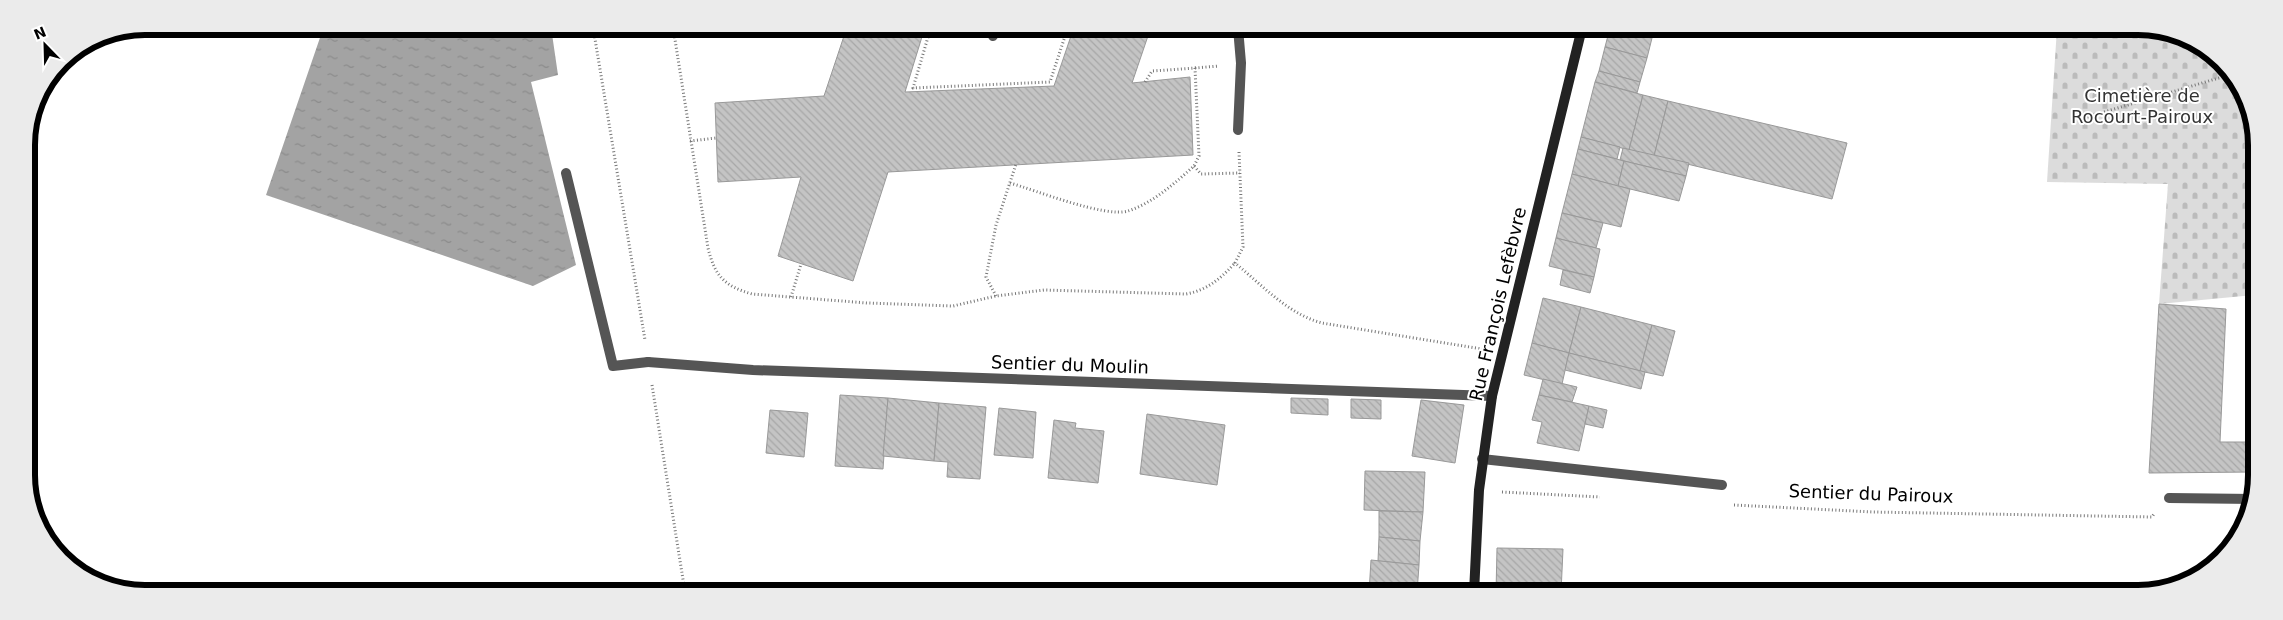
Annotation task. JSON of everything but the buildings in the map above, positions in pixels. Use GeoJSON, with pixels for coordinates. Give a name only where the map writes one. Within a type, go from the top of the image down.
{"type":"FeatureCollection","features":[{"type":"Feature","properties":{"kind":"main road","name":"Rue François Lefèbvre"},"geometry":{"type":"LineString","coordinates":[[1474,585],[1479,490],[1492,396],[1580,35]]}},
{"type":"Feature","properties":{"kind":"street"},"geometry":{"type":"LineString","coordinates":[[1238,130],[1241,63],[1239,35]]}},
{"type":"Feature","properties":{"kind":"street","name":"Sentier du Moulin"},"geometry":{"type":"LineString","coordinates":[[566,172],[613,366],[648,362],[753,370],[1492,396]]}},
{"type":"Feature","properties":{"kind":"street"},"geometry":{"type":"LineString","coordinates":[[1482,459],[1722,485]]}},
{"type":"Feature","properties":{"kind":"street"},"geometry":{"type":"LineString","coordinates":[[2169,498],[2245,499]]}},
{"type":"Feature","properties":{"kind":"path"},"geometry":{"type":"LineString","coordinates":[[595,35],[684,585]]}},
{"type":"Feature","properties":{"kind":"path"},"geometry":{"type":"LineString","coordinates":[[674,35],[690,141],[713,267],[723,281],[736,290],[752,294],[867,303],[953,306],[996,296],[1044,290],[1186,294],[1200,292],[1211,286],[1235,262],[1243,247],[1238,130]]}},
{"type":"Feature","properties":{"kind":"path"},"geometry":{"type":"LineString","coordinates":[[929,35],[913,88],[1050,82],[1065,35]]}},
{"type":"Feature","properties":{"kind":"path"},"geometry":{"type":"LineString","coordinates":[[1145,82],[1152,70],[1219,66],[1219,58]]}},
{"type":"Feature","properties":{"kind":"path"},"geometry":{"type":"LineString","coordinates":[[1010,183],[1111,212],[1126,212],[1142,205],[1170,186],[1194,166],[1199,156],[1195,68]]}},
{"type":"Feature","properties":{"kind":"path"},"geometry":{"type":"LineString","coordinates":[[2084,118],[2224,77]]}},
{"type":"Feature","properties":{"kind":"path"},"geometry":{"type":"LineString","coordinates":[[690,141],[716,138]]}},
{"type":"Feature","properties":{"kind":"path"},"geometry":{"type":"LineString","coordinates":[[996,296],[986,277],[996,225],[1016,164]]}},
{"type":"Feature","properties":{"kind":"path"},"geometry":{"type":"LineString","coordinates":[[1194,166],[1201,174],[1240,173]]}},
{"type":"Feature","properties":{"kind":"path"},"geometry":{"type":"LineString","coordinates":[[1235,262],[1291,310],[1307,319],[1322,324],[1502,353]]}},
{"type":"Feature","properties":{"kind":"path"},"geometry":{"type":"LineString","coordinates":[[791,297],[801,264]]}},
{"type":"Feature","properties":{"kind":"path"},"geometry":{"type":"LineString","coordinates":[[1479,490],[1607,497]]}},
{"type":"Feature","properties":{"kind":"path","name":"Sentier du Pairoux"},"geometry":{"type":"LineString","coordinates":[[1725,504],[1873,512],[2152,516],[2169,498]]}},
{"type":"Feature","properties":{"kind":"green space","name":"Cimetière de Rocourt-Pairoux"},"geometry":{"type":"Polygon","coordinates":[[[2057,35],[2152,36],[2180,43],[2193,50],[2216,67],[2225,78],[2240,103],[2246,124],[2248,145],[2248,296],[2159,304],[2168,184],[2047,182],[2057,35]]]}},
{"type":"Feature","properties":{"kind":"water"},"geometry":{"type":"Polygon","coordinates":[[[321,35],[552,35],[558,75],[531,82],[576,265],[533,286],[266,195],[321,35]]]}}]}
